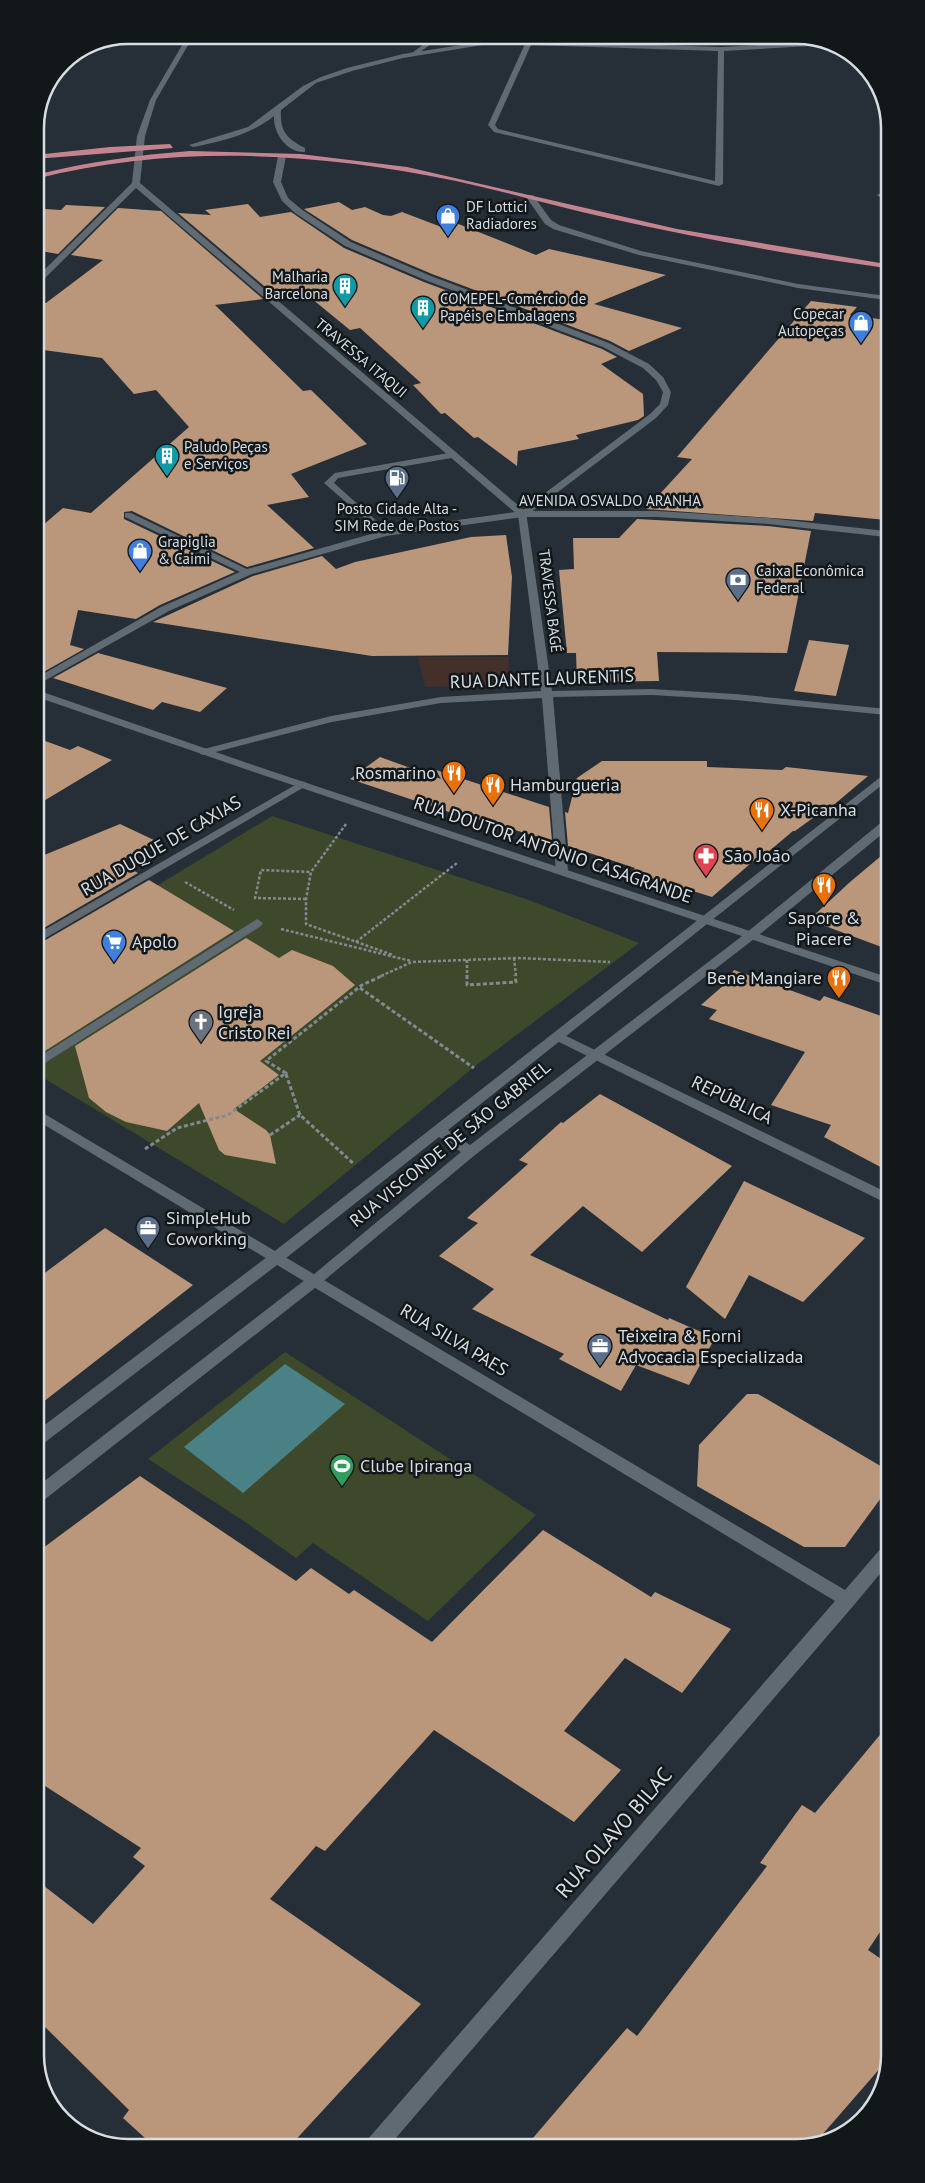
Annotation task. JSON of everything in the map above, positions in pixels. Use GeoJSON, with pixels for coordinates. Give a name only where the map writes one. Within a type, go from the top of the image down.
{"type":"FeatureCollection","features":[{"type":"Feature","properties":{"kind":"highway"},"geometry":{"type":"LineString","coordinates":[[44,156],[110,149],[193,145],[302,150],[374,157],[456,170]]}},
{"type":"Feature","properties":{"kind":"highway"},"geometry":{"type":"LineString","coordinates":[[44,175],[86,165],[137,157],[232,154],[282,156],[407,171],[455,179],[672,230],[881,265]]}},
{"type":"Feature","properties":{"kind":"highway"},"geometry":{"type":"LineString","coordinates":[[474,174],[631,214],[713,230],[857,253]]}},
{"type":"Feature","properties":{"kind":"street"},"geometry":{"type":"LineString","coordinates":[[44,274],[136,180],[141,136],[153,100],[186,44]]}},
{"type":"Feature","properties":{"kind":"street"},"geometry":{"type":"LineString","coordinates":[[414,54],[428,44]]}},
{"type":"Feature","properties":{"kind":"street"},"geometry":{"type":"LineString","coordinates":[[193,145],[244,132],[278,109],[301,90],[321,78],[352,68],[414,54],[497,44]]}},
{"type":"Feature","properties":{"kind":"street"},"geometry":{"type":"LineString","coordinates":[[528,44],[491,125],[496,131],[719,184],[721,48]]}},
{"type":"Feature","properties":{"kind":"street"},"geometry":{"type":"LineString","coordinates":[[626,44],[721,48],[810,45]]}},
{"type":"Feature","properties":{"kind":"street"},"geometry":{"type":"LineString","coordinates":[[278,109],[276,127],[280,135],[302,150]]}},
{"type":"Feature","properties":{"kind":"street"},"geometry":{"type":"LineString","coordinates":[[282,156],[277,182],[285,199],[298,211],[348,244],[428,278],[584,335],[646,366],[660,379],[668,392],[664,405],[653,416],[523,514]]}},
{"type":"Feature","properties":{"kind":"street","name":"TRAVESSA ITAQUI"},"geometry":{"type":"LineString","coordinates":[[136,180],[523,514]]}},
{"type":"Feature","properties":{"kind":"street"},"geometry":{"type":"LineString","coordinates":[[530,197],[548,222],[556,227],[639,253],[798,286],[881,297]]}},
{"type":"Feature","properties":{"kind":"street"},"geometry":{"type":"LineString","coordinates":[[385,533],[329,484],[331,480],[335,476],[454,455]]}},
{"type":"Feature","properties":{"kind":"street","name":"AVENIDA OSVALDO ARANHA"},"geometry":{"type":"LineString","coordinates":[[44,677],[165,609],[248,572],[385,533],[523,514],[658,514],[768,521],[881,533]]}},
{"type":"Feature","properties":{"kind":"street","name":"TRAVESSA BAGÉ"},"geometry":{"type":"LineString","coordinates":[[523,514],[547,694],[562,871]]}},
{"type":"Feature","properties":{"kind":"street"},"geometry":{"type":"LineString","coordinates":[[128,515],[248,572]]}},
{"type":"Feature","properties":{"kind":"street","name":"RUA DANTE LAURENTIS"},"geometry":{"type":"LineString","coordinates":[[204,752],[331,719],[441,700],[547,694],[652,692],[735,697],[881,711]]}},
{"type":"Feature","properties":{"kind":"street","name":"RUA DOUTOR ANTÔNIO CASAGRANDE"},"geometry":{"type":"LineString","coordinates":[[44,696],[204,752],[881,979]]}},
{"type":"Feature","properties":{"kind":"street","name":"RUA VISCONDE DE SÃO GABRIEL"},"geometry":{"type":"LineString","coordinates":[[44,1434],[276,1258],[374,1179],[653,963],[881,780]]}},
{"type":"Feature","properties":{"kind":"street","name":"RUA DUQUE DE CAXIAS"},"geometry":{"type":"LineString","coordinates":[[44,935],[302,784]]}},
{"type":"Feature","properties":{"kind":"street","name":"RUA VISCONDE DE SÃO GABRIEL"},"geometry":{"type":"LineString","coordinates":[[44,1490],[315,1280],[470,1152],[750,936],[881,829]]}},
{"type":"Feature","properties":{"kind":"street"},"geometry":{"type":"LineString","coordinates":[[44,1060],[257,923]]}},
{"type":"Feature","properties":{"kind":"street","name":"REPÚBLICA"},"geometry":{"type":"LineString","coordinates":[[558,1036],[881,1196]]}},
{"type":"Feature","properties":{"kind":"street","name":"RUA SILVA PAES"},"geometry":{"type":"LineString","coordinates":[[44,1119],[848,1600]]}},
{"type":"Feature","properties":{"kind":"street"},"geometry":{"type":"LineString","coordinates":[[438,1130],[470,1152]]}},
{"type":"Feature","properties":{"kind":"street","name":"RUA OLAVO BILAC"},"geometry":{"type":"LineString","coordinates":[[381,2139],[881,1561]]}},
{"type":"Feature","properties":{"kind":"path"},"geometry":{"type":"LineString","coordinates":[[360,803],[311,872],[306,899],[306,924],[412,962],[514,958],[653,963]]}},
{"type":"Feature","properties":{"kind":"path"},"geometry":{"type":"LineString","coordinates":[[356,942],[481,844]]}},
{"type":"Feature","properties":{"kind":"path"},"geometry":{"type":"LineString","coordinates":[[306,899],[255,898],[260,870],[311,872]]}},
{"type":"Feature","properties":{"kind":"path"},"geometry":{"type":"LineString","coordinates":[[467,960],[467,985],[516,982],[514,958]]}},
{"type":"Feature","properties":{"kind":"path"},"geometry":{"type":"LineString","coordinates":[[374,1179],[351,1162],[300,1115],[286,1073],[266,1061],[360,988],[412,962]]}},
{"type":"Feature","properties":{"kind":"path"},"geometry":{"type":"LineString","coordinates":[[360,988],[497,1084]]}},
{"type":"Feature","properties":{"kind":"path"},"geometry":{"type":"LineString","coordinates":[[120,1165],[177,1128],[228,1115],[286,1073]]}},
{"type":"Feature","properties":{"kind":"path"},"geometry":{"type":"LineString","coordinates":[[270,1135],[300,1115]]}},
{"type":"Feature","properties":{"kind":"shaded area"},"geometry":{"type":"Polygon","coordinates":[[[418,657],[509,657],[508,685],[425,687],[418,657]]]}},
{"type":"Feature","properties":{"kind":"green space"},"geometry":{"type":"Polygon","coordinates":[[[272,816],[526,899],[639,943],[474,1067],[284,1224],[44,1078],[44,954],[272,816]]]}},
{"type":"Feature","properties":{"kind":"green space","name":"Clube Ipiranga"},"geometry":{"type":"Polygon","coordinates":[[[285,1352],[536,1515],[428,1621],[313,1543],[296,1558],[247,1523],[148,1459],[285,1352]]]}},
{"type":"Feature","properties":{"kind":"water"},"geometry":{"type":"Polygon","coordinates":[[[285,1364],[345,1404],[243,1493],[184,1447],[285,1364]]]}},
{"type":"Feature","properties":{"kind":"building"},"geometry":{"type":"Polygon","coordinates":[[[339,202],[352,210],[365,207],[383,215],[391,216],[402,212],[444,228],[456,223],[536,255],[549,249],[666,275],[594,304],[682,328],[629,351],[610,341],[432,274],[352,240],[304,209],[339,202]]]}},
{"type":"Feature","properties":{"kind":"building"},"geometry":{"type":"Polygon","coordinates":[[[248,204],[260,217],[291,212],[344,248],[424,282],[602,349],[617,357],[601,364],[643,394],[644,416],[638,420],[576,435],[579,439],[518,451],[517,466],[478,437],[474,438],[445,413],[441,414],[413,385],[421,383],[360,328],[350,330],[306,294],[277,297],[178,213],[211,215],[205,210],[248,204]]]}},
{"type":"Feature","properties":{"kind":"building"},"geometry":{"type":"Polygon","coordinates":[[[66,205],[105,207],[58,254],[44,252],[44,210],[61,210],[66,205]]]}},
{"type":"Feature","properties":{"kind":"building"},"geometry":{"type":"Polygon","coordinates":[[[118,208],[161,211],[263,299],[215,305],[303,391],[311,390],[367,444],[291,474],[309,497],[267,505],[314,548],[247,567],[132,511],[124,512],[124,519],[235,572],[160,605],[136,619],[78,610],[70,645],[84,649],[44,672],[44,524],[63,508],[91,513],[189,427],[156,390],[134,394],[102,358],[44,350],[44,303],[103,260],[71,255],[118,208]]]}},
{"type":"Feature","properties":{"kind":"building"},"geometry":{"type":"Polygon","coordinates":[[[811,301],[857,307],[850,315],[881,319],[881,520],[815,513],[813,521],[646,509],[692,459],[677,457],[811,301]]]}},
{"type":"Feature","properties":{"kind":"building"},"geometry":{"type":"Polygon","coordinates":[[[637,519],[768,526],[811,531],[787,653],[657,652],[659,681],[577,682],[576,653],[567,653],[559,570],[574,569],[573,538],[619,538],[637,519]]]}},
{"type":"Feature","properties":{"kind":"building"},"geometry":{"type":"Polygon","coordinates":[[[506,535],[512,577],[508,655],[372,656],[153,622],[253,576],[322,556],[336,569],[355,562],[471,537],[506,535]]]}},
{"type":"Feature","properties":{"kind":"building"},"geometry":{"type":"Polygon","coordinates":[[[809,640],[849,645],[836,696],[794,691],[809,640]]]}},
{"type":"Feature","properties":{"kind":"building"},"geometry":{"type":"Polygon","coordinates":[[[98,653],[227,688],[200,712],[162,702],[153,710],[53,678],[98,653]]]}},
{"type":"Feature","properties":{"kind":"building"},"geometry":{"type":"Polygon","coordinates":[[[44,741],[70,750],[78,746],[112,760],[44,801],[44,741]]]}},
{"type":"Feature","properties":{"kind":"building"},"geometry":{"type":"Polygon","coordinates":[[[380,757],[441,779],[436,770],[549,807],[552,841],[461,814],[461,816],[350,779],[380,757]]]}},
{"type":"Feature","properties":{"kind":"building"},"geometry":{"type":"Polygon","coordinates":[[[602,761],[707,761],[707,767],[782,770],[786,767],[868,776],[830,808],[828,807],[793,831],[768,852],[765,851],[712,897],[632,872],[635,868],[568,846],[565,812],[568,813],[577,778],[602,761]]]}},
{"type":"Feature","properties":{"kind":"building"},"geometry":{"type":"Polygon","coordinates":[[[120,824],[156,841],[119,862],[138,873],[44,928],[44,855],[120,824]]]}},
{"type":"Feature","properties":{"kind":"building"},"geometry":{"type":"Polygon","coordinates":[[[881,856],[881,947],[809,920],[881,856]]]}},
{"type":"Feature","properties":{"kind":"building"},"geometry":{"type":"Polygon","coordinates":[[[149,880],[234,931],[44,1052],[44,941],[149,880]]]}},
{"type":"Feature","properties":{"kind":"building","name":"Igreja Cristo Rei"},"geometry":{"type":"Polygon","coordinates":[[[246,938],[279,958],[292,950],[333,966],[355,985],[260,1061],[279,1075],[234,1109],[266,1130],[270,1135],[276,1164],[225,1155],[219,1150],[199,1103],[167,1131],[126,1122],[106,1112],[89,1098],[75,1046],[246,938]]]}},
{"type":"Feature","properties":{"kind":"building"},"geometry":{"type":"Polygon","coordinates":[[[734,970],[820,1001],[824,996],[881,1016],[881,1167],[824,1137],[831,1125],[771,1105],[805,1052],[709,1019],[717,1010],[701,1005],[725,984],[734,970]]]}},
{"type":"Feature","properties":{"kind":"building"},"geometry":{"type":"Polygon","coordinates":[[[600,1094],[732,1166],[642,1252],[583,1206],[530,1255],[668,1320],[669,1318],[715,1338],[689,1385],[636,1365],[621,1391],[559,1359],[564,1354],[472,1309],[494,1289],[439,1256],[478,1223],[467,1218],[528,1164],[519,1160],[561,1122],[563,1123],[600,1094]]]}},
{"type":"Feature","properties":{"kind":"building"},"geometry":{"type":"Polygon","coordinates":[[[744,1181],[865,1238],[803,1302],[749,1275],[725,1319],[686,1287],[744,1181]]]}},
{"type":"Feature","properties":{"kind":"building"},"geometry":{"type":"Polygon","coordinates":[[[105,1228],[193,1285],[44,1401],[44,1274],[105,1228]]]}},
{"type":"Feature","properties":{"kind":"building"},"geometry":{"type":"Polygon","coordinates":[[[747,1394],[758,1394],[881,1466],[881,1498],[845,1547],[804,1547],[697,1486],[699,1445],[747,1394]]]}},
{"type":"Feature","properties":{"kind":"building"},"geometry":{"type":"Polygon","coordinates":[[[140,1476],[296,1581],[311,1568],[349,1594],[354,1590],[432,1642],[543,1530],[651,1597],[655,1592],[731,1629],[682,1693],[625,1658],[564,1731],[621,1770],[574,1822],[434,1730],[325,1851],[316,1846],[270,1899],[421,2004],[296,2139],[146,2139],[123,2118],[129,2110],[44,2026],[44,1886],[93,1924],[145,1866],[133,1857],[141,1848],[44,1785],[44,1547],[140,1476]]]}},
{"type":"Feature","properties":{"kind":"building"},"geometry":{"type":"Polygon","coordinates":[[[881,1734],[881,1930],[868,1950],[881,1959],[881,2068],[821,2136],[808,2139],[532,2139],[627,2028],[637,2036],[767,1866],[760,1863],[802,1805],[815,1813],[881,1734]]]}},
{"type":"Feature","properties":{"kind":"place","name":"DF Lottici Radiadores"},"geometry":{"type":"Point","coordinates":[448,237]}},
{"type":"Feature","properties":{"kind":"place","name":"Malharia Barcelona"},"geometry":{"type":"Point","coordinates":[345,307]}},
{"type":"Feature","properties":{"kind":"place","name":"COMEPEL-Comércio de Papéis e Embalagens"},"geometry":{"type":"Point","coordinates":[423,329]}},
{"type":"Feature","properties":{"kind":"place","name":"Copecar Autopeças"},"geometry":{"type":"Point","coordinates":[861,344]}},
{"type":"Feature","properties":{"kind":"place","name":"Paludo Peças e Serviços"},"geometry":{"type":"Point","coordinates":[167,477]}},
{"type":"Feature","properties":{"kind":"place","name":"Posto Cidade Alta - SIM Rede de Postos"},"geometry":{"type":"Point","coordinates":[397,499]}},
{"type":"Feature","properties":{"kind":"place","name":"Grapiglia & Caimi"},"geometry":{"type":"Point","coordinates":[140,572]}},
{"type":"Feature","properties":{"kind":"place","name":"Caixa Econômica Federal"},"geometry":{"type":"Point","coordinates":[738,601]}},
{"type":"Feature","properties":{"kind":"place","name":"Rosmarino"},"geometry":{"type":"Point","coordinates":[454,794]}},
{"type":"Feature","properties":{"kind":"place","name":"Hamburgueria"},"geometry":{"type":"Point","coordinates":[493,806]}},
{"type":"Feature","properties":{"kind":"place","name":"X-Picanha"},"geometry":{"type":"Point","coordinates":[762,831]}},
{"type":"Feature","properties":{"kind":"place","name":"São João"},"geometry":{"type":"Point","coordinates":[706,877]}},
{"type":"Feature","properties":{"kind":"place","name":"Sapore & Piacere"},"geometry":{"type":"Point","coordinates":[824,906]}},
{"type":"Feature","properties":{"kind":"place","name":"Apolo"},"geometry":{"type":"Point","coordinates":[114,963]}},
{"type":"Feature","properties":{"kind":"place","name":"Bene Mangiare"},"geometry":{"type":"Point","coordinates":[839,999]}},
{"type":"Feature","properties":{"kind":"place","name":"Igreja Cristo Rei"},"geometry":{"type":"Point","coordinates":[201,1043]}},
{"type":"Feature","properties":{"kind":"place","name":"SimpleHub Coworking"},"geometry":{"type":"Point","coordinates":[148,1249]}},
{"type":"Feature","properties":{"kind":"place","name":"Teixeira & Forni Advocacia Especializada"},"geometry":{"type":"Point","coordinates":[600,1367]}},
{"type":"Feature","properties":{"kind":"place","name":"Clube Ipiranga"},"geometry":{"type":"Point","coordinates":[342,1487]}}]}
